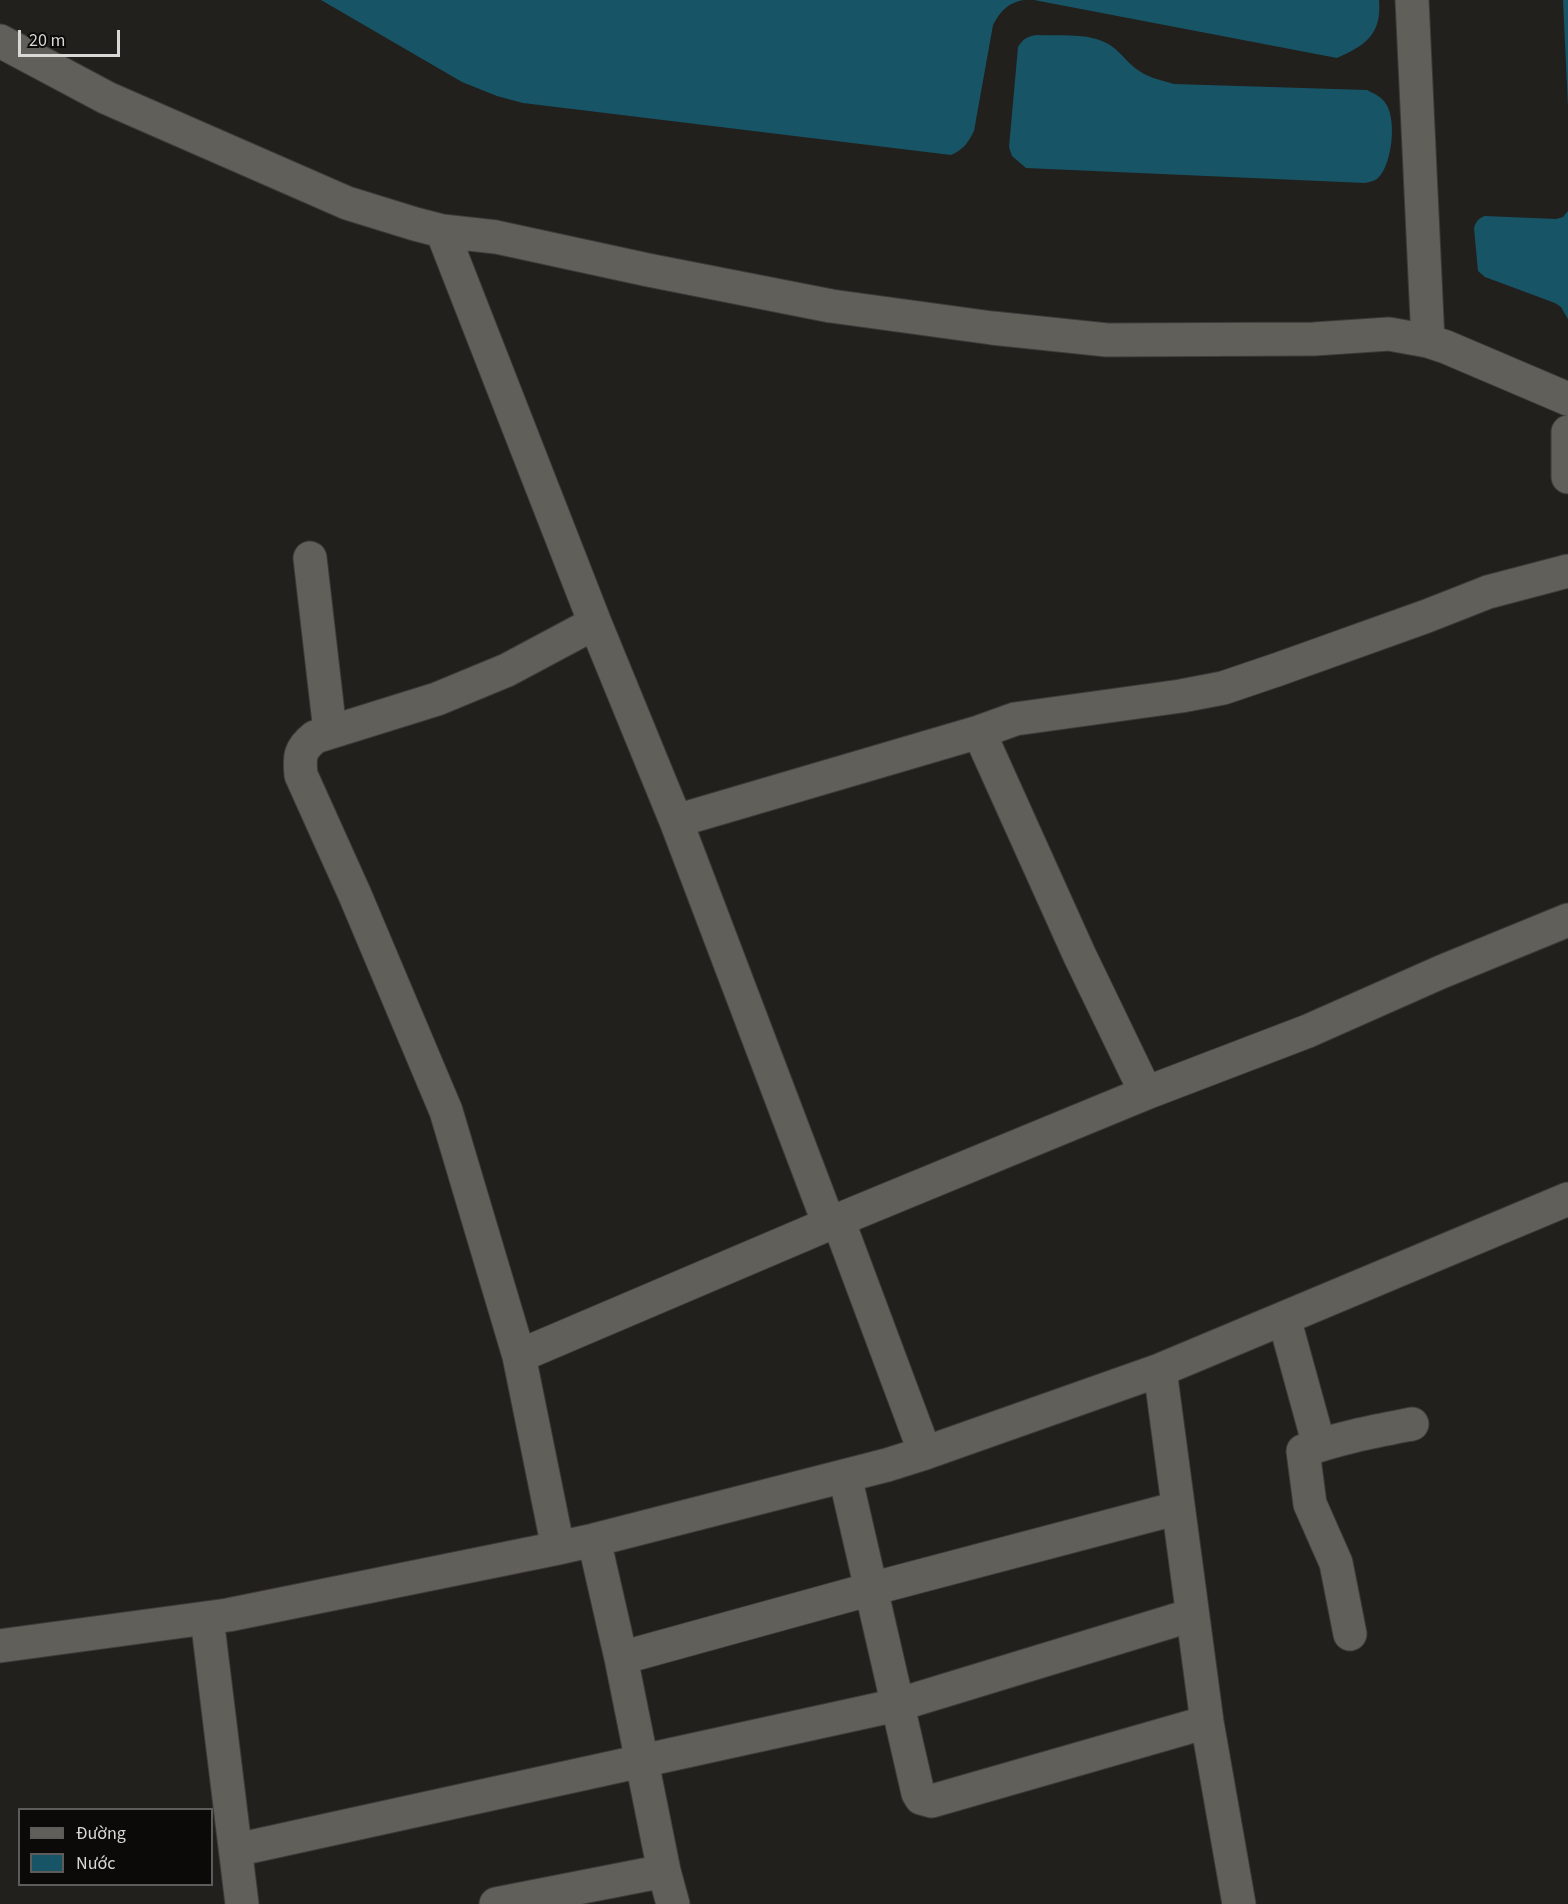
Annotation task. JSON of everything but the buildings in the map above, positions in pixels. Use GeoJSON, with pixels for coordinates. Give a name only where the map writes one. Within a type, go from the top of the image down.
{"type":"FeatureCollection","features":[{"type":"Feature","properties":{"kind":"street"},"geometry":{"type":"LineString","coordinates":[[1412,0],[1428,341]]}},
{"type":"Feature","properties":{"kind":"street"},"geometry":{"type":"LineString","coordinates":[[0,41],[107,98],[347,203],[442,231],[496,237],[831,306],[992,328],[1107,340],[1314,339],[1389,334],[1428,341],[1568,399]]}},
{"type":"Feature","properties":{"kind":"street"},"geometry":{"type":"LineString","coordinates":[[442,231],[595,623],[676,821],[925,1453]]}},
{"type":"Feature","properties":{"kind":"street"},"geometry":{"type":"LineString","coordinates":[[1568,432],[1568,477]]}},
{"type":"Feature","properties":{"kind":"street"},"geometry":{"type":"LineString","coordinates":[[310,558],[330,731]]}},
{"type":"Feature","properties":{"kind":"street"},"geometry":{"type":"LineString","coordinates":[[676,821],[979,732],[1015,719],[1181,696],[1222,688],[1300,662],[1488,592],[1568,571]]}},
{"type":"Feature","properties":{"kind":"street"},"geometry":{"type":"LineString","coordinates":[[558,1548],[519,1356],[446,1111],[355,895],[301,775],[299,759],[304,745],[315,737],[437,699],[507,670],[595,623]]}},
{"type":"Feature","properties":{"kind":"street"},"geometry":{"type":"LineString","coordinates":[[979,732],[1079,954],[1146,1093]]}},
{"type":"Feature","properties":{"kind":"street"},"geometry":{"type":"LineString","coordinates":[[519,1356],[833,1222],[1146,1093],[1308,1031],[1441,972],[1568,920]]}},
{"type":"Feature","properties":{"kind":"street"},"geometry":{"type":"LineString","coordinates":[[0,1646],[240,1613],[594,1540],[845,1476],[925,1453],[1160,1370],[1568,1199]]}},
{"type":"Feature","properties":{"kind":"street"},"geometry":{"type":"LineString","coordinates":[[1284,1318],[1319,1445]]}},
{"type":"Feature","properties":{"kind":"street"},"geometry":{"type":"LineString","coordinates":[[1160,1370],[1207,1722],[1239,1904]]}},
{"type":"Feature","properties":{"kind":"street"},"geometry":{"type":"LineString","coordinates":[[1350,1634],[1336,1563],[1310,1504],[1303,1450],[1413,1424]]}},
{"type":"Feature","properties":{"kind":"street"},"geometry":{"type":"LineString","coordinates":[[845,1476],[897,1705],[921,1798],[932,1802],[1207,1722]]}},
{"type":"Feature","properties":{"kind":"street"},"geometry":{"type":"LineString","coordinates":[[621,1658],[1178,1508]]}},
{"type":"Feature","properties":{"kind":"street"},"geometry":{"type":"LineString","coordinates":[[594,1540],[673,1904]]}},
{"type":"Feature","properties":{"kind":"street"},"geometry":{"type":"LineString","coordinates":[[236,1850],[897,1705],[1192,1615]]}},
{"type":"Feature","properties":{"kind":"street"},"geometry":{"type":"LineString","coordinates":[[207,1618],[242,1904]]}},
{"type":"Feature","properties":{"kind":"street"},"geometry":{"type":"LineString","coordinates":[[496,1904],[664,1871]]}},
{"type":"Feature","properties":{"kind":"water"},"geometry":{"type":"Polygon","coordinates":[[[321,0],[1024,0],[1005,8],[993,25],[974,131],[965,146],[951,155],[523,103],[497,96],[462,82],[321,0]]]}},
{"type":"Feature","properties":{"kind":"water"},"geometry":{"type":"Polygon","coordinates":[[[1034,0],[1379,0],[1379,12],[1378,22],[1370,37],[1364,43],[1337,58],[1034,0]]]}},
{"type":"Feature","properties":{"kind":"water"},"geometry":{"type":"Polygon","coordinates":[[[1563,0],[1568,0],[1568,107],[1563,0]]]}},
{"type":"Feature","properties":{"kind":"water"},"geometry":{"type":"Polygon","coordinates":[[[1037,35],[1095,38],[1116,49],[1139,71],[1174,84],[1367,90],[1382,99],[1389,111],[1392,131],[1387,163],[1378,178],[1365,183],[1026,168],[1012,156],[1009,147],[1018,47],[1026,38],[1037,35]]]}},
{"type":"Feature","properties":{"kind":"water"},"geometry":{"type":"Polygon","coordinates":[[[1568,211],[1568,319],[1561,307],[1555,303],[1485,277],[1478,271],[1474,228],[1481,218],[1485,216],[1556,219],[1563,217],[1568,211]]]}}]}
